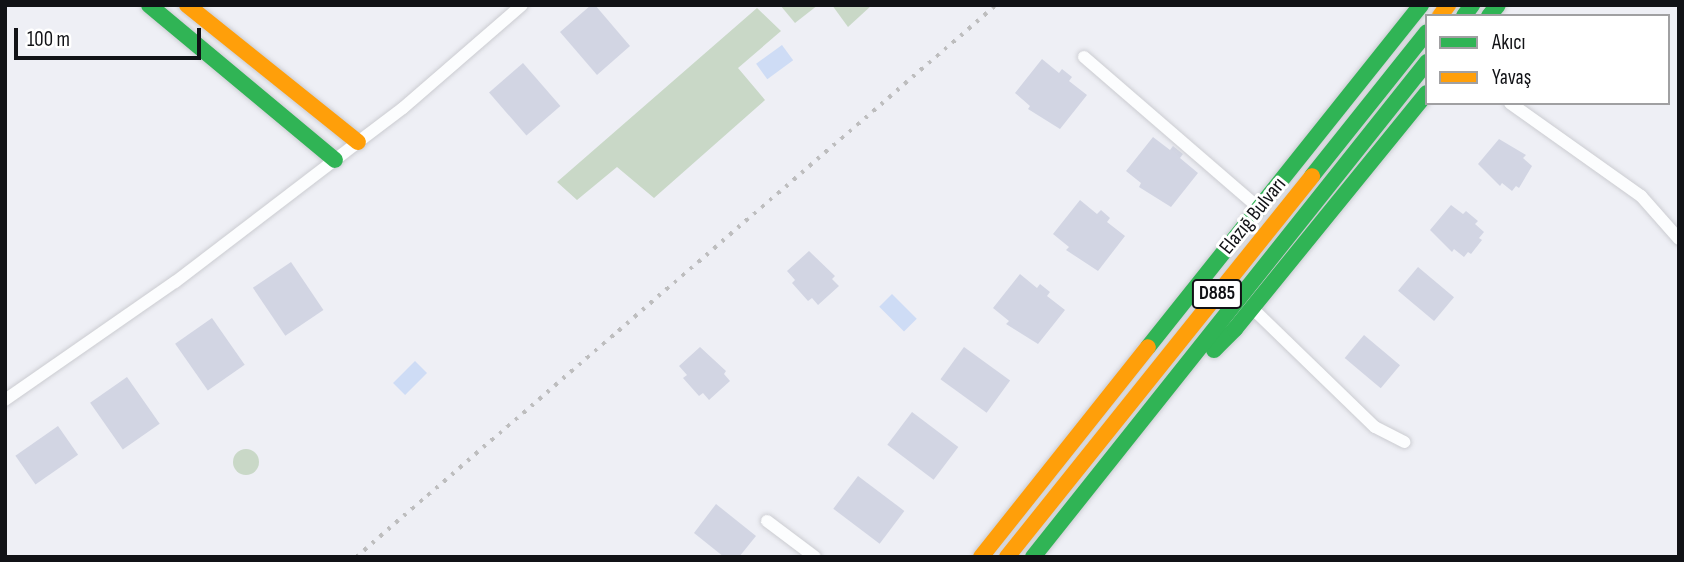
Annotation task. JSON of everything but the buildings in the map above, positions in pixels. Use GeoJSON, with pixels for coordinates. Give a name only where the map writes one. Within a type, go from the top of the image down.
{"type":"FeatureCollection","features":[{"type":"Feature","properties":{"kind":"main road"},"geometry":{"type":"LineString","coordinates":[[149,5],[335,160]]}},
{"type":"Feature","properties":{"kind":"main road"},"geometry":{"type":"LineString","coordinates":[[187,5],[358,142]]}},
{"type":"Feature","properties":{"kind":"main road"},"geometry":{"type":"LineString","coordinates":[[981,557],[1421,5]]}},
{"type":"Feature","properties":{"kind":"main road","name":"Elazığ Bulvarı"},"geometry":{"type":"LineString","coordinates":[[1007,557],[1425,34]]}},
{"type":"Feature","properties":{"kind":"main road","name":"Elazığ Bulvarı"},"geometry":{"type":"LineString","coordinates":[[1033,557],[1144,421],[1425,65]]}},
{"type":"Feature","properties":{"kind":"main road"},"geometry":{"type":"LineString","coordinates":[[1144,421],[1252,308],[1425,95]]}},
{"type":"Feature","properties":{"kind":"street"},"geometry":{"type":"LineString","coordinates":[[5,400],[175,282],[335,160],[403,108],[522,5]]}},
{"type":"Feature","properties":{"kind":"street"},"geometry":{"type":"LineString","coordinates":[[1084,57],[1260,209]]}},
{"type":"Feature","properties":{"kind":"street"},"geometry":{"type":"LineString","coordinates":[[1513,105],[1641,196],[1679,239]]}},
{"type":"Feature","properties":{"kind":"street"},"geometry":{"type":"LineString","coordinates":[[1252,308],[1375,427],[1404,443]]}},
{"type":"Feature","properties":{"kind":"street"},"geometry":{"type":"LineString","coordinates":[[768,521],[815,557]]}},
{"type":"Feature","properties":{"kind":"green space"},"geometry":{"type":"Polygon","coordinates":[[[780,5],[818,5],[795,23],[780,5]]]}},
{"type":"Feature","properties":{"kind":"green space"},"geometry":{"type":"Polygon","coordinates":[[[832,5],[872,5],[848,27],[832,5]]]}},
{"type":"Feature","properties":{"kind":"green space"},"geometry":{"type":"Polygon","coordinates":[[[757,8],[781,31],[738,68],[765,100],[654,198],[617,167],[577,200],[557,182],[757,8]]]}},
{"type":"Feature","properties":{"kind":"green space"},"geometry":{"type":"Polygon","coordinates":[[[246,449],[255,453],[259,462],[255,471],[246,475],[237,471],[233,462],[237,453],[246,449]]]}},
{"type":"Feature","properties":{"kind":"water"},"geometry":{"type":"Polygon","coordinates":[[[782,45],[793,60],[767,79],[756,64],[782,45]]]}},
{"type":"Feature","properties":{"kind":"water"},"geometry":{"type":"Polygon","coordinates":[[[892,294],[917,319],[904,331],[879,307],[892,294]]]}},
{"type":"Feature","properties":{"kind":"water"},"geometry":{"type":"Polygon","coordinates":[[[415,361],[427,373],[405,395],[393,383],[415,361]]]}},
{"type":"Feature","properties":{"kind":"railway"},"geometry":{"type":"LineString","coordinates":[[356,557],[996,5]]}},
{"type":"Feature","properties":{"kind":"traffic: fast"},"geometry":{"type":"LineString","coordinates":[[149,5],[335,160]]}},
{"type":"Feature","properties":{"kind":"traffic: fast"},"geometry":{"type":"LineString","coordinates":[[1148,347],[1421,5]]}},
{"type":"Feature","properties":{"kind":"traffic: fast"},"geometry":{"type":"LineString","coordinates":[[1465,14],[1472,5]]}},
{"type":"Feature","properties":{"kind":"traffic: fast"},"geometry":{"type":"LineString","coordinates":[[1491,14],[1498,5]]}},
{"type":"Feature","properties":{"kind":"traffic: fast"},"geometry":{"type":"LineString","coordinates":[[1312,176],[1425,35]]}},
{"type":"Feature","properties":{"kind":"traffic: fast"},"geometry":{"type":"LineString","coordinates":[[1033,557],[1425,65]]}},
{"type":"Feature","properties":{"kind":"traffic: fast"},"geometry":{"type":"LineString","coordinates":[[1214,350],[1235,329],[1425,95]]}},
{"type":"Feature","properties":{"kind":"traffic: slow"},"geometry":{"type":"LineString","coordinates":[[187,5],[358,142]]}},
{"type":"Feature","properties":{"kind":"traffic: slow"},"geometry":{"type":"LineString","coordinates":[[1441,14],[1448,5]]}},
{"type":"Feature","properties":{"kind":"traffic: slow"},"geometry":{"type":"LineString","coordinates":[[1007,557],[1312,176]]}},
{"type":"Feature","properties":{"kind":"traffic: slow"},"geometry":{"type":"LineString","coordinates":[[981,557],[1148,347]]}}]}
